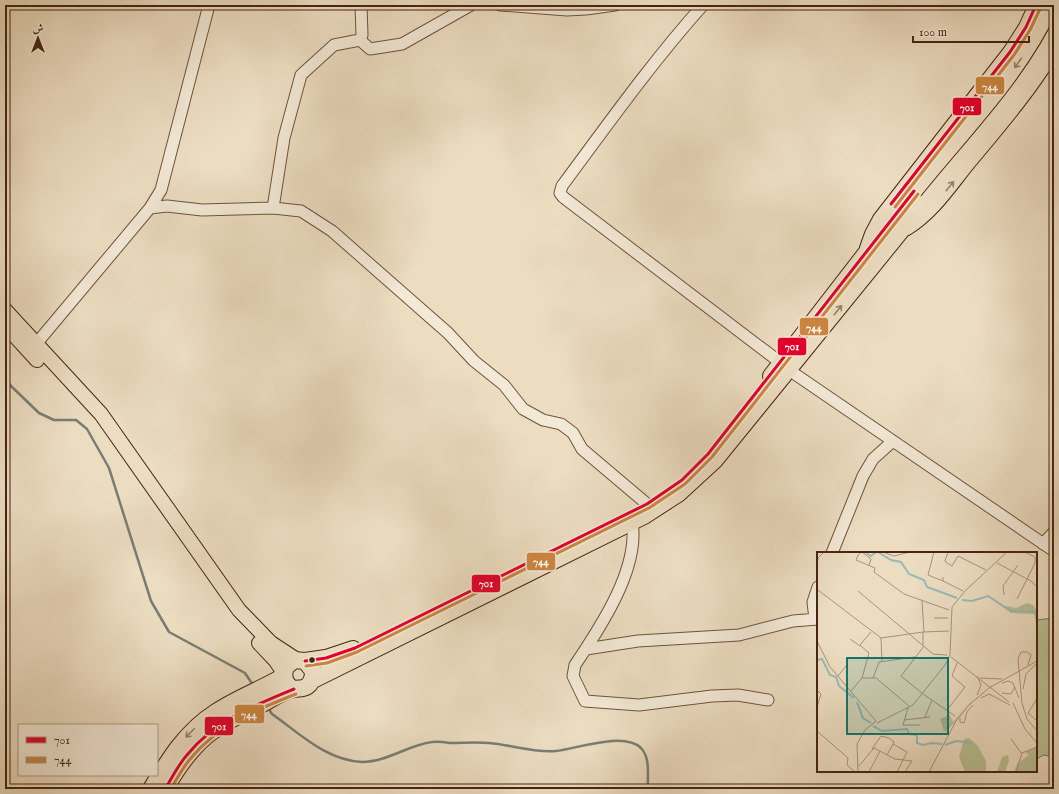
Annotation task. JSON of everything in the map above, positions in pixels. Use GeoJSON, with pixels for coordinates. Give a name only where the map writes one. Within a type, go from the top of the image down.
{"type":"FeatureCollection","features":[{"type":"Feature","properties":{"kind":"highway"},"geometry":{"type":"LineString","coordinates":[[283,683],[287,665],[301,661],[326,658],[355,648],[647,504],[672,488],[700,463],[902,231],[921,194],[1015,67],[1037,33],[1051,5]]}},
{"type":"Feature","properties":{"kind":"highway"},"geometry":{"type":"LineString","coordinates":[[165,789],[182,761],[197,743],[247,703],[283,683],[305,688],[312,680],[632,522],[666,503],[700,476],[785,366],[867,250],[921,194],[1026,76],[1054,32]]}},
{"type":"Feature","properties":{"kind":"highway"},"geometry":{"type":"LineString","coordinates":[[301,661],[311,667],[312,680]]}},
{"type":"Feature","properties":{"kind":"highway"},"geometry":{"type":"LineString","coordinates":[[151,789],[175,750],[194,729],[217,711],[247,703]]}},
{"type":"Feature","properties":{"kind":"main road"},"geometry":{"type":"LineString","coordinates":[[867,250],[872,234],[880,219],[1010,52],[1026,27],[1036,5]]}},
{"type":"Feature","properties":{"kind":"main road"},"geometry":{"type":"LineString","coordinates":[[1043,5],[1054,13]]}},
{"type":"Feature","properties":{"kind":"main road"},"geometry":{"type":"LineString","coordinates":[[902,231],[915,224],[931,208],[1002,122],[1040,72],[1054,50]]}},
{"type":"Feature","properties":{"kind":"main road"},"geometry":{"type":"LineString","coordinates":[[5,310],[101,414],[239,610],[272,643],[301,661]]}},
{"type":"Feature","properties":{"kind":"main road"},"geometry":{"type":"LineString","coordinates":[[5,325],[100,426],[228,612],[272,656],[283,683]]}},
{"type":"Feature","properties":{"kind":"street"},"geometry":{"type":"LineString","coordinates":[[36,344],[150,208],[161,190],[209,5]]}},
{"type":"Feature","properties":{"kind":"street"},"geometry":{"type":"LineString","coordinates":[[360,40],[362,35],[361,5]]}},
{"type":"Feature","properties":{"kind":"street"},"geometry":{"type":"LineString","coordinates":[[273,208],[284,138],[301,75],[334,45],[360,40],[370,48],[402,44],[471,5]]}},
{"type":"Feature","properties":{"kind":"street"},"geometry":{"type":"LineString","coordinates":[[500,5],[567,10],[615,5]]}},
{"type":"Feature","properties":{"kind":"street"},"geometry":{"type":"LineString","coordinates":[[704,5],[672,40],[636,86],[562,186],[560,193],[563,197],[785,366],[1054,551]]}},
{"type":"Feature","properties":{"kind":"street"},"geometry":{"type":"LineString","coordinates":[[150,208],[167,206],[202,210],[273,208],[301,212],[332,231],[448,333],[474,361],[504,385],[523,409],[543,420],[561,424],[573,433],[582,449],[647,504]]}},
{"type":"Feature","properties":{"kind":"street"},"geometry":{"type":"LineString","coordinates":[[832,552],[863,476],[873,459],[893,441]]}},
{"type":"Feature","properties":{"kind":"street"},"geometry":{"type":"LineString","coordinates":[[632,522],[634,542],[630,559],[615,600],[586,649],[574,665],[573,676],[585,701],[639,705],[712,696],[738,695],[768,700]]}},
{"type":"Feature","properties":{"kind":"street"},"geometry":{"type":"LineString","coordinates":[[1044,544],[1054,532]]}},
{"type":"Feature","properties":{"kind":"street"},"geometry":{"type":"LineString","coordinates":[[586,649],[638,641],[739,635],[793,622],[817,619],[813,602],[817,590]]}},
{"type":"Feature","properties":{"kind":"green space"},"geometry":{"type":"Polygon","coordinates":[[[1054,618],[1054,757],[1044,755],[1037,758],[1037,620],[1054,618]]]}},
{"type":"Feature","properties":{"kind":"waterway"},"geometry":{"type":"LineString","coordinates":[[5,377],[11,386],[39,413],[54,420],[76,420],[87,429],[109,468],[151,601],[169,632],[245,673],[253,685]]}},
{"type":"Feature","properties":{"kind":"waterway"},"geometry":{"type":"LineString","coordinates":[[268,708],[272,714],[314,745],[337,757],[362,762],[380,759],[414,746],[434,742],[489,743],[547,751],[565,750],[600,742],[623,741],[633,743],[641,748],[646,757],[648,768],[648,789]]}},
{"type":"Feature","properties":{"kind":"transit line","name":"701"},"geometry":{"type":"LineString","coordinates":[[891,204],[1010,52],[1026,27],[1036,5]]}},
{"type":"Feature","properties":{"kind":"transit line","name":"744"},"geometry":{"type":"LineString","coordinates":[[895,207],[1014,55],[1030,30],[1041,7]]}},
{"type":"Feature","properties":{"kind":"transit line","name":"701"},"geometry":{"type":"LineString","coordinates":[[305,661],[326,658],[355,648],[647,504],[682,480],[708,454],[914,191]]}},
{"type":"Feature","properties":{"kind":"transit line","name":"744"},"geometry":{"type":"LineString","coordinates":[[306,666],[327,663],[357,652],[649,508],[685,484],[712,457],[918,194]]}},
{"type":"Feature","properties":{"kind":"transit line","name":"701"},"geometry":{"type":"LineString","coordinates":[[165,789],[184,759],[198,743],[222,723],[250,708],[294,689]]}},
{"type":"Feature","properties":{"kind":"transit line","name":"744"},"geometry":{"type":"LineString","coordinates":[[171,789],[188,761],[213,736],[239,719],[296,694]]}}]}
